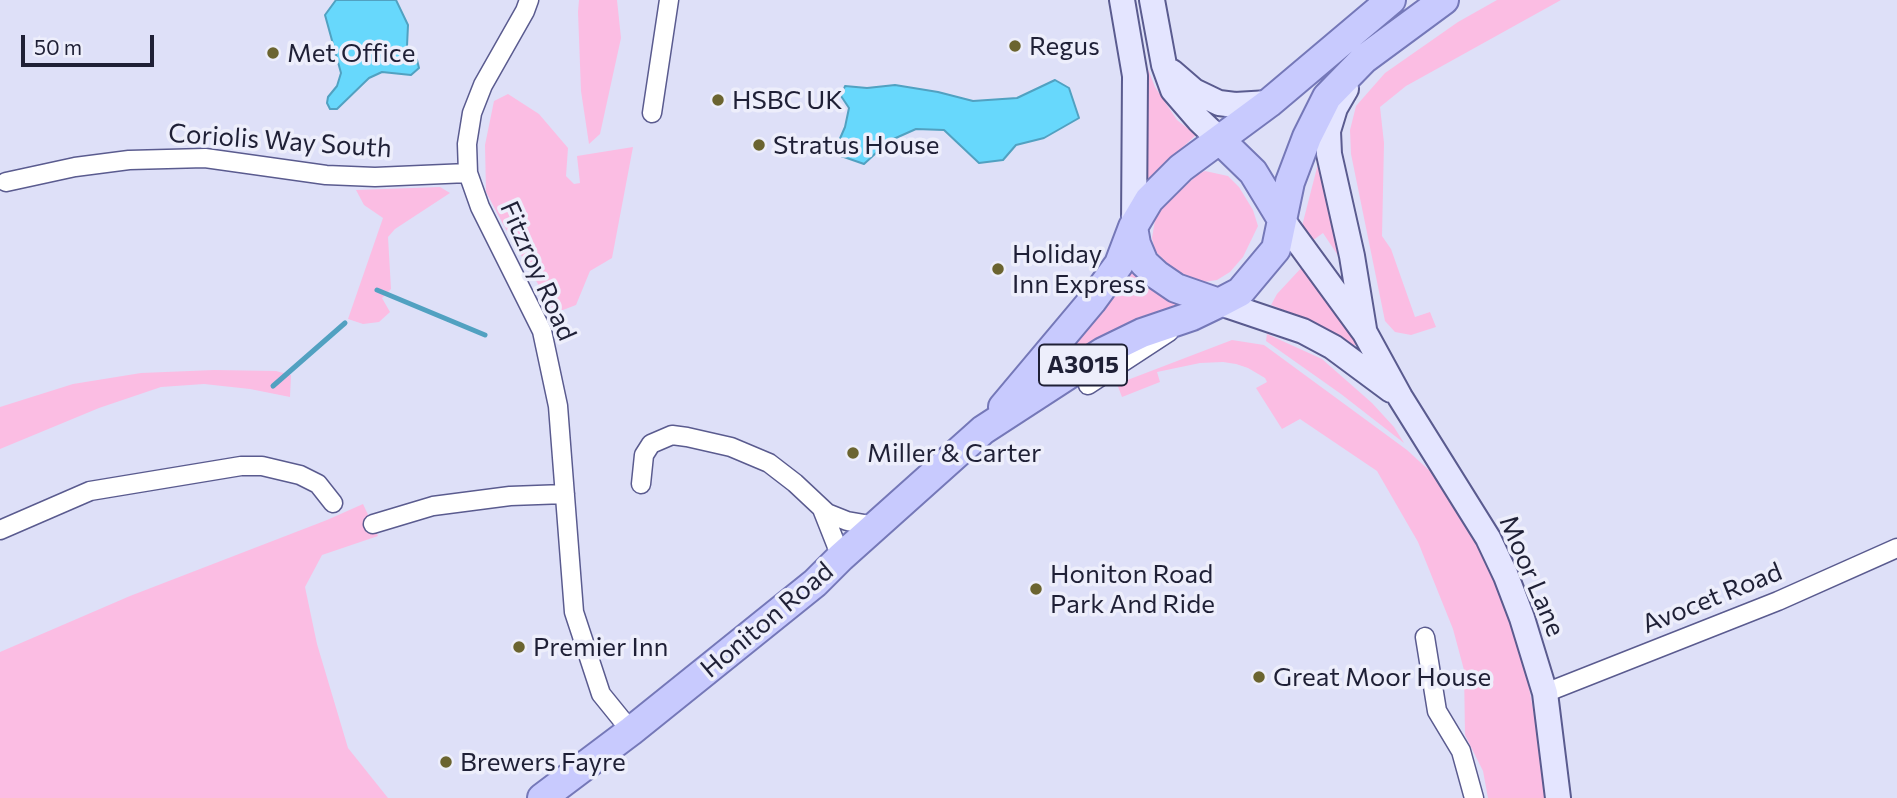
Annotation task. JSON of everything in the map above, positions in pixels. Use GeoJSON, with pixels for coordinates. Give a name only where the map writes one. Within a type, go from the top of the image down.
{"type":"FeatureCollection","features":[{"type":"Feature","properties":{"kind":"main road"},"geometry":{"type":"LineString","coordinates":[[1122,0],[1135,76],[1133,226],[1136,244],[1144,263],[1157,275],[1176,288],[1219,303],[1240,292],[1276,248],[1290,182],[1307,137],[1327,97],[1364,59],[1444,0]]}},
{"type":"Feature","properties":{"kind":"main road"},"geometry":{"type":"LineString","coordinates":[[1152,0],[1164,65],[1173,90],[1199,120],[1253,172],[1281,218]]}},
{"type":"Feature","properties":{"kind":"main road"},"geometry":{"type":"LineString","coordinates":[[1133,226],[1149,200],[1181,168],[1269,103],[1391,0]]}},
{"type":"Feature","properties":{"kind":"main road"},"geometry":{"type":"LineString","coordinates":[[1364,59],[1335,108],[1328,131],[1329,154],[1362,305],[1365,333]]}},
{"type":"Feature","properties":{"kind":"main road"},"geometry":{"type":"LineString","coordinates":[[1164,65],[1194,91],[1212,100],[1235,105],[1269,103]]}},
{"type":"Feature","properties":{"kind":"main road","name":"Moor Lane"},"geometry":{"type":"LineString","coordinates":[[1281,218],[1365,333],[1400,397],[1488,538],[1522,618],[1545,693],[1558,798]]}},
{"type":"Feature","properties":{"kind":"main road","name":"Honiton Road"},"geometry":{"type":"LineString","coordinates":[[542,798],[631,731],[816,583],[841,557],[983,430],[1092,301],[1119,264],[1133,226]]}},
{"type":"Feature","properties":{"kind":"main road","name":"Honiton Road"},"geometry":{"type":"LineString","coordinates":[[983,430],[1103,352],[1142,333],[1192,316],[1219,303]]}},
{"type":"Feature","properties":{"kind":"main road","name":"Moor Lane"},"geometry":{"type":"LineString","coordinates":[[1219,303],[1303,331],[1334,347],[1400,397]]}},
{"type":"Feature","properties":{"kind":"street","name":"Fitzroy Road"},"geometry":{"type":"LineString","coordinates":[[529,0],[483,85],[472,113],[467,144],[468,173],[480,207],[542,331],[558,406],[574,612],[601,694],[631,731]]}},
{"type":"Feature","properties":{"kind":"street"},"geometry":{"type":"LineString","coordinates":[[652,113],[669,0]]}},
{"type":"Feature","properties":{"kind":"street","name":"Coriolis Way South"},"geometry":{"type":"LineString","coordinates":[[6,182],[75,167],[128,160],[205,158],[326,175],[375,177],[468,173]]}},
{"type":"Feature","properties":{"kind":"street","name":"Honiton Road"},"geometry":{"type":"LineString","coordinates":[[1088,385],[1192,316]]}},
{"type":"Feature","properties":{"kind":"street"},"geometry":{"type":"LineString","coordinates":[[641,484],[644,455],[651,444],[672,435],[731,447],[769,463],[795,483],[821,509],[847,521],[876,526]]}},
{"type":"Feature","properties":{"kind":"street"},"geometry":{"type":"LineString","coordinates":[[0,530],[90,491],[241,466],[262,466],[300,475],[318,484],[333,503]]}},
{"type":"Feature","properties":{"kind":"street"},"geometry":{"type":"LineString","coordinates":[[373,524],[433,506],[510,496],[565,494]]}},
{"type":"Feature","properties":{"kind":"street"},"geometry":{"type":"LineString","coordinates":[[821,509],[841,557]]}},
{"type":"Feature","properties":{"kind":"street","name":"Avocet Road"},"geometry":{"type":"LineString","coordinates":[[1545,693],[1778,601],[1897,548]]}},
{"type":"Feature","properties":{"kind":"street"},"geometry":{"type":"LineString","coordinates":[[1425,637],[1437,711],[1461,751],[1474,798]]}},
{"type":"Feature","properties":{"kind":"shaded area"},"geometry":{"type":"Polygon","coordinates":[[[579,0],[617,0],[621,38],[600,134],[589,144],[581,91],[579,0]]]}},
{"type":"Feature","properties":{"kind":"shaded area"},"geometry":{"type":"Polygon","coordinates":[[[1497,0],[1561,0],[1406,86],[1380,107],[1384,143],[1382,236],[1391,249],[1415,317],[1430,312],[1436,327],[1411,335],[1395,332],[1385,321],[1351,154],[1350,130],[1356,106],[1385,73],[1458,22],[1497,0]]]}},
{"type":"Feature","properties":{"kind":"shaded area"},"geometry":{"type":"Polygon","coordinates":[[[1144,59],[1155,87],[1177,120],[1196,135],[1145,182],[1143,176],[1148,117],[1144,59]]]}},
{"type":"Feature","properties":{"kind":"shaded area"},"geometry":{"type":"Polygon","coordinates":[[[508,94],[539,114],[568,148],[566,176],[574,184],[580,183],[577,156],[633,147],[612,258],[590,271],[576,305],[555,313],[486,192],[485,145],[494,101],[508,94]]]}},
{"type":"Feature","properties":{"kind":"shaded area"},"geometry":{"type":"Polygon","coordinates":[[[1320,156],[1349,272],[1323,233],[1312,241],[1302,226],[1320,156]]]}},
{"type":"Feature","properties":{"kind":"shaded area"},"geometry":{"type":"Polygon","coordinates":[[[1205,171],[1228,176],[1239,187],[1253,210],[1258,226],[1243,257],[1230,272],[1217,280],[1204,282],[1188,278],[1174,270],[1155,251],[1152,238],[1156,214],[1198,174],[1205,171]]]}},
{"type":"Feature","properties":{"kind":"shaded area"},"geometry":{"type":"Polygon","coordinates":[[[440,187],[450,193],[395,229],[388,237],[391,289],[382,298],[390,312],[379,322],[363,324],[348,319],[383,218],[364,205],[356,190],[440,187]]]}},
{"type":"Feature","properties":{"kind":"shaded area"},"geometry":{"type":"Polygon","coordinates":[[[1303,266],[1359,345],[1352,345],[1310,321],[1271,305],[1277,294],[1303,266]]]}},
{"type":"Feature","properties":{"kind":"shaded area"},"geometry":{"type":"Polygon","coordinates":[[[1130,267],[1135,276],[1178,304],[1069,353],[1067,348],[1097,318],[1130,267]]]}},
{"type":"Feature","properties":{"kind":"shaded area"},"geometry":{"type":"Polygon","coordinates":[[[1267,334],[1322,359],[1372,403],[1394,427],[1404,443],[1266,341],[1267,334]]]}},
{"type":"Feature","properties":{"kind":"shaded area"},"geometry":{"type":"Polygon","coordinates":[[[1232,340],[1264,345],[1407,450],[1432,473],[1484,558],[1500,594],[1527,677],[1538,736],[1545,798],[1488,798],[1483,771],[1465,735],[1464,670],[1453,629],[1418,542],[1377,471],[1300,419],[1282,429],[1256,388],[1267,382],[1265,378],[1236,364],[1200,363],[1157,372],[1160,382],[1122,397],[1117,384],[1232,340]]]}},
{"type":"Feature","properties":{"kind":"shaded area"},"geometry":{"type":"Polygon","coordinates":[[[276,371],[291,375],[290,397],[204,384],[161,387],[99,408],[0,449],[0,407],[73,384],[141,373],[276,371]]]}},
{"type":"Feature","properties":{"kind":"shaded area"},"geometry":{"type":"Polygon","coordinates":[[[363,504],[378,536],[322,555],[305,587],[317,644],[348,748],[388,798],[0,798],[0,652],[130,596],[363,504]]]}},
{"type":"Feature","properties":{"kind":"water"},"geometry":{"type":"Polygon","coordinates":[[[336,0],[396,0],[408,25],[407,46],[419,68],[411,75],[382,72],[369,78],[337,109],[330,109],[328,97],[337,86],[341,73],[325,15],[336,0]]]}},
{"type":"Feature","properties":{"kind":"water"},"geometry":{"type":"Polygon","coordinates":[[[1055,80],[1069,88],[1079,118],[1044,138],[1016,145],[1003,160],[979,163],[944,130],[916,129],[889,141],[864,164],[841,156],[838,143],[849,108],[841,96],[845,86],[867,88],[895,85],[973,101],[1017,98],[1055,80]]]}},
{"type":"Feature","properties":{"kind":"waterway"},"geometry":{"type":"LineString","coordinates":[[377,290],[485,335]]}},
{"type":"Feature","properties":{"kind":"waterway"},"geometry":{"type":"LineString","coordinates":[[273,386],[345,323]]}},
{"type":"Feature","properties":{"kind":"place","name":"Regus"},"geometry":{"type":"Point","coordinates":[1015,46]}},
{"type":"Feature","properties":{"kind":"place","name":"Met Office"},"geometry":{"type":"Point","coordinates":[273,53]}},
{"type":"Feature","properties":{"kind":"place","name":"HSBC UK"},"geometry":{"type":"Point","coordinates":[718,100]}},
{"type":"Feature","properties":{"kind":"place","name":"Stratus House"},"geometry":{"type":"Point","coordinates":[759,145]}},
{"type":"Feature","properties":{"kind":"place","name":"Holiday Inn Express"},"geometry":{"type":"Point","coordinates":[998,269]}},
{"type":"Feature","properties":{"kind":"place","name":"Miller & Carter"},"geometry":{"type":"Point","coordinates":[853,453]}},
{"type":"Feature","properties":{"kind":"place","name":"Honiton Road Park And Ride"},"geometry":{"type":"Point","coordinates":[1036,589]}},
{"type":"Feature","properties":{"kind":"place","name":"Premier Inn"},"geometry":{"type":"Point","coordinates":[519,647]}},
{"type":"Feature","properties":{"kind":"place","name":"Great Moor House"},"geometry":{"type":"Point","coordinates":[1259,677]}},
{"type":"Feature","properties":{"kind":"place","name":"Brewers Fayre"},"geometry":{"type":"Point","coordinates":[446,762]}}]}
